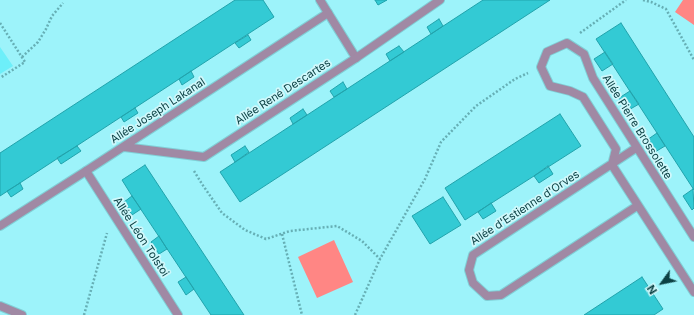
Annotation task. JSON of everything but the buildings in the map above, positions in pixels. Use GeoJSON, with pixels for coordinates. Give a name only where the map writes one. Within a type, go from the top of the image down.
{"type":"FeatureCollection","features":[{"type":"Feature","properties":{"kind":"street"},"geometry":{"type":"LineString","coordinates":[[320,0],[356,58]]}},
{"type":"Feature","properties":{"kind":"street","name":"Allée René Descartes"},"geometry":{"type":"LineString","coordinates":[[124,147],[204,157],[356,58],[440,0]]}},
{"type":"Feature","properties":{"kind":"street","name":"Allée Joseph Lakanal"},"geometry":{"type":"LineString","coordinates":[[0,226],[86,172],[328,13]]}},
{"type":"Feature","properties":{"kind":"street"},"geometry":{"type":"LineString","coordinates":[[567,43],[547,52],[541,67],[550,86],[570,91],[583,97],[616,149],[612,165],[694,292]]}},
{"type":"Feature","properties":{"kind":"street","name":"Allée Pierre Brossolette"},"geometry":{"type":"LineString","coordinates":[[567,43],[584,54],[593,78],[636,148],[694,237]]}},
{"type":"Feature","properties":{"kind":"street","name":"Allée d'Estienne d'Orves"},"geometry":{"type":"LineString","coordinates":[[636,148],[473,255],[469,270],[473,283],[486,296],[500,295],[638,206]]}},
{"type":"Feature","properties":{"kind":"street","name":"Allée Léon Tolstoi"},"geometry":{"type":"LineString","coordinates":[[86,172],[178,315]]}},
{"type":"Feature","properties":{"kind":"street"},"geometry":{"type":"LineString","coordinates":[[0,306],[22,315]]}},
{"type":"Feature","properties":{"kind":"path"},"geometry":{"type":"LineString","coordinates":[[567,43],[626,0]]}},
{"type":"Feature","properties":{"kind":"path"},"geometry":{"type":"LineString","coordinates":[[642,0],[651,2],[666,9],[694,60]]}},
{"type":"Feature","properties":{"kind":"path"},"geometry":{"type":"LineString","coordinates":[[22,57],[38,42],[52,16],[63,3]]}},
{"type":"Feature","properties":{"kind":"path"},"geometry":{"type":"LineString","coordinates":[[0,23],[25,62],[0,78]]}},
{"type":"Feature","properties":{"kind":"path"},"geometry":{"type":"LineString","coordinates":[[355,315],[380,259],[425,179],[441,142],[476,106],[515,79],[541,67]]}},
{"type":"Feature","properties":{"kind":"path"},"geometry":{"type":"LineString","coordinates":[[186,155],[202,184],[222,212],[245,230],[266,239],[290,231],[337,226],[362,241],[380,259]]}},
{"type":"Feature","properties":{"kind":"path"},"geometry":{"type":"LineString","coordinates":[[84,315],[112,214]]}},
{"type":"Feature","properties":{"kind":"path"},"geometry":{"type":"LineString","coordinates":[[282,234],[302,315]]}},
{"type":"Feature","properties":{"kind":"shaded area"},"geometry":{"type":"Polygon","coordinates":[[[683,0],[694,0],[694,25],[675,12],[683,0]]]}},
{"type":"Feature","properties":{"kind":"shaded area"},"geometry":{"type":"Polygon","coordinates":[[[0,47],[13,66],[0,74],[0,47]]]}},
{"type":"Feature","properties":{"kind":"shaded area"},"geometry":{"type":"Polygon","coordinates":[[[334,240],[353,282],[317,298],[298,257],[334,240]]]}}]}
